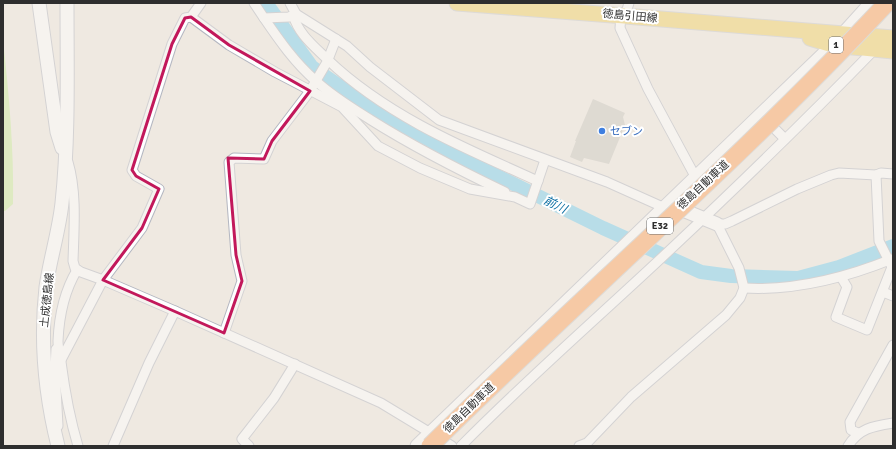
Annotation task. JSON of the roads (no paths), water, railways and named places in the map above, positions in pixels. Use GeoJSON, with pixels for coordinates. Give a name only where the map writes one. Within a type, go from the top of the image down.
{"type":"FeatureCollection","features":[{"type":"Feature","properties":{"kind":"highway","name":"徳島自動車道"},"geometry":{"type":"LineString","coordinates":[[430,439],[527,351],[724,166],[812,80],[887,3]]}},
{"type":"Feature","properties":{"kind":"main road","name":"徳島引田線"},"geometry":{"type":"LineString","coordinates":[[457,3],[625,11],[780,28],[838,39],[875,49],[893,51]]}},
{"type":"Feature","properties":{"kind":"main road","name":"徳島引田線"},"geometry":{"type":"LineString","coordinates":[[838,39],[890,35]]}},
{"type":"Feature","properties":{"kind":"street","name":"土成徳島線"},"geometry":{"type":"LineString","coordinates":[[39,3],[57,132],[60,144],[66,154]]}},
{"type":"Feature","properties":{"kind":"street","name":"土成徳島線"},"geometry":{"type":"LineString","coordinates":[[57,443],[46,382],[44,361],[44,317],[46,285],[62,204],[66,154],[67,3]]}},
{"type":"Feature","properties":{"kind":"street"},"geometry":{"type":"LineString","coordinates":[[191,18],[201,3]]}},
{"type":"Feature","properties":{"kind":"street"},"geometry":{"type":"LineString","coordinates":[[254,3],[279,41],[316,80],[334,96],[393,134],[428,154],[530,203],[545,160]]}},
{"type":"Feature","properties":{"kind":"street"},"geometry":{"type":"LineString","coordinates":[[290,3],[296,25],[305,38],[327,61],[358,86],[419,125],[537,182]]}},
{"type":"Feature","properties":{"kind":"street"},"geometry":{"type":"LineString","coordinates":[[417,446],[430,439],[638,233],[838,39],[871,3]]}},
{"type":"Feature","properties":{"kind":"street"},"geometry":{"type":"LineString","coordinates":[[625,11],[620,28],[648,89],[696,178]]}},
{"type":"Feature","properties":{"kind":"street"},"geometry":{"type":"LineString","coordinates":[[265,18],[293,15],[336,38],[370,67],[439,120],[717,224],[725,224],[732,221],[797,189],[831,175],[893,174]]}},
{"type":"Feature","properties":{"kind":"street"},"geometry":{"type":"LineString","coordinates":[[61,360],[103,280],[142,228],[159,189],[136,176],[132,170],[172,44],[185,18],[191,18],[230,45],[342,108],[378,146],[420,168],[470,189],[515,197]]}},
{"type":"Feature","properties":{"kind":"street"},"geometry":{"type":"LineString","coordinates":[[224,333],[242,281],[236,255],[228,162],[234,158],[264,159],[272,141],[310,91],[327,61],[336,38]]}},
{"type":"Feature","properties":{"kind":"street"},"geometry":{"type":"LineString","coordinates":[[461,446],[523,385],[703,219],[875,49]]}},
{"type":"Feature","properties":{"kind":"street"},"geometry":{"type":"LineString","coordinates":[[761,115],[785,139]]}},
{"type":"Feature","properties":{"kind":"street"},"geometry":{"type":"LineString","coordinates":[[66,154],[72,174],[73,265],[77,270],[175,311],[381,402],[430,439],[452,446]]}},
{"type":"Feature","properties":{"kind":"street"},"geometry":{"type":"LineString","coordinates":[[841,277],[847,287],[836,317],[868,330],[892,267],[879,241],[876,175]]}},
{"type":"Feature","properties":{"kind":"street"},"geometry":{"type":"LineString","coordinates":[[579,446],[587,443],[631,397],[726,314],[740,298],[743,287],[738,268],[717,224]]}},
{"type":"Feature","properties":{"kind":"street"},"geometry":{"type":"LineString","coordinates":[[743,287],[782,288],[818,283],[841,277],[889,259]]}},
{"type":"Feature","properties":{"kind":"street"},"geometry":{"type":"LineString","coordinates":[[57,443],[58,424],[55,360],[60,318],[68,287],[77,270]]}},
{"type":"Feature","properties":{"kind":"street"},"geometry":{"type":"LineString","coordinates":[[883,292],[893,296]]}},
{"type":"Feature","properties":{"kind":"street"},"geometry":{"type":"LineString","coordinates":[[113,446],[149,363],[175,311]]}},
{"type":"Feature","properties":{"kind":"street"},"geometry":{"type":"LineString","coordinates":[[58,342],[67,409],[78,446]]}},
{"type":"Feature","properties":{"kind":"street"},"geometry":{"type":"LineString","coordinates":[[858,433],[851,430],[850,422],[893,346]]}},
{"type":"Feature","properties":{"kind":"street"},"geometry":{"type":"LineString","coordinates":[[249,446],[242,440],[274,398],[295,364]]}},
{"type":"Feature","properties":{"kind":"street"},"geometry":{"type":"LineString","coordinates":[[848,446],[858,433],[867,428],[893,423]]}},
{"type":"Feature","properties":{"kind":"waterway","name":"前川"},"geometry":{"type":"LineString","coordinates":[[266,3],[312,67],[368,106],[473,164],[603,228],[701,272],[731,276],[798,278],[839,267],[893,246]]}},
{"type":"Feature","properties":{"kind":"place","name":"セブン"},"geometry":{"type":"Point","coordinates":[602,131]}}]}
